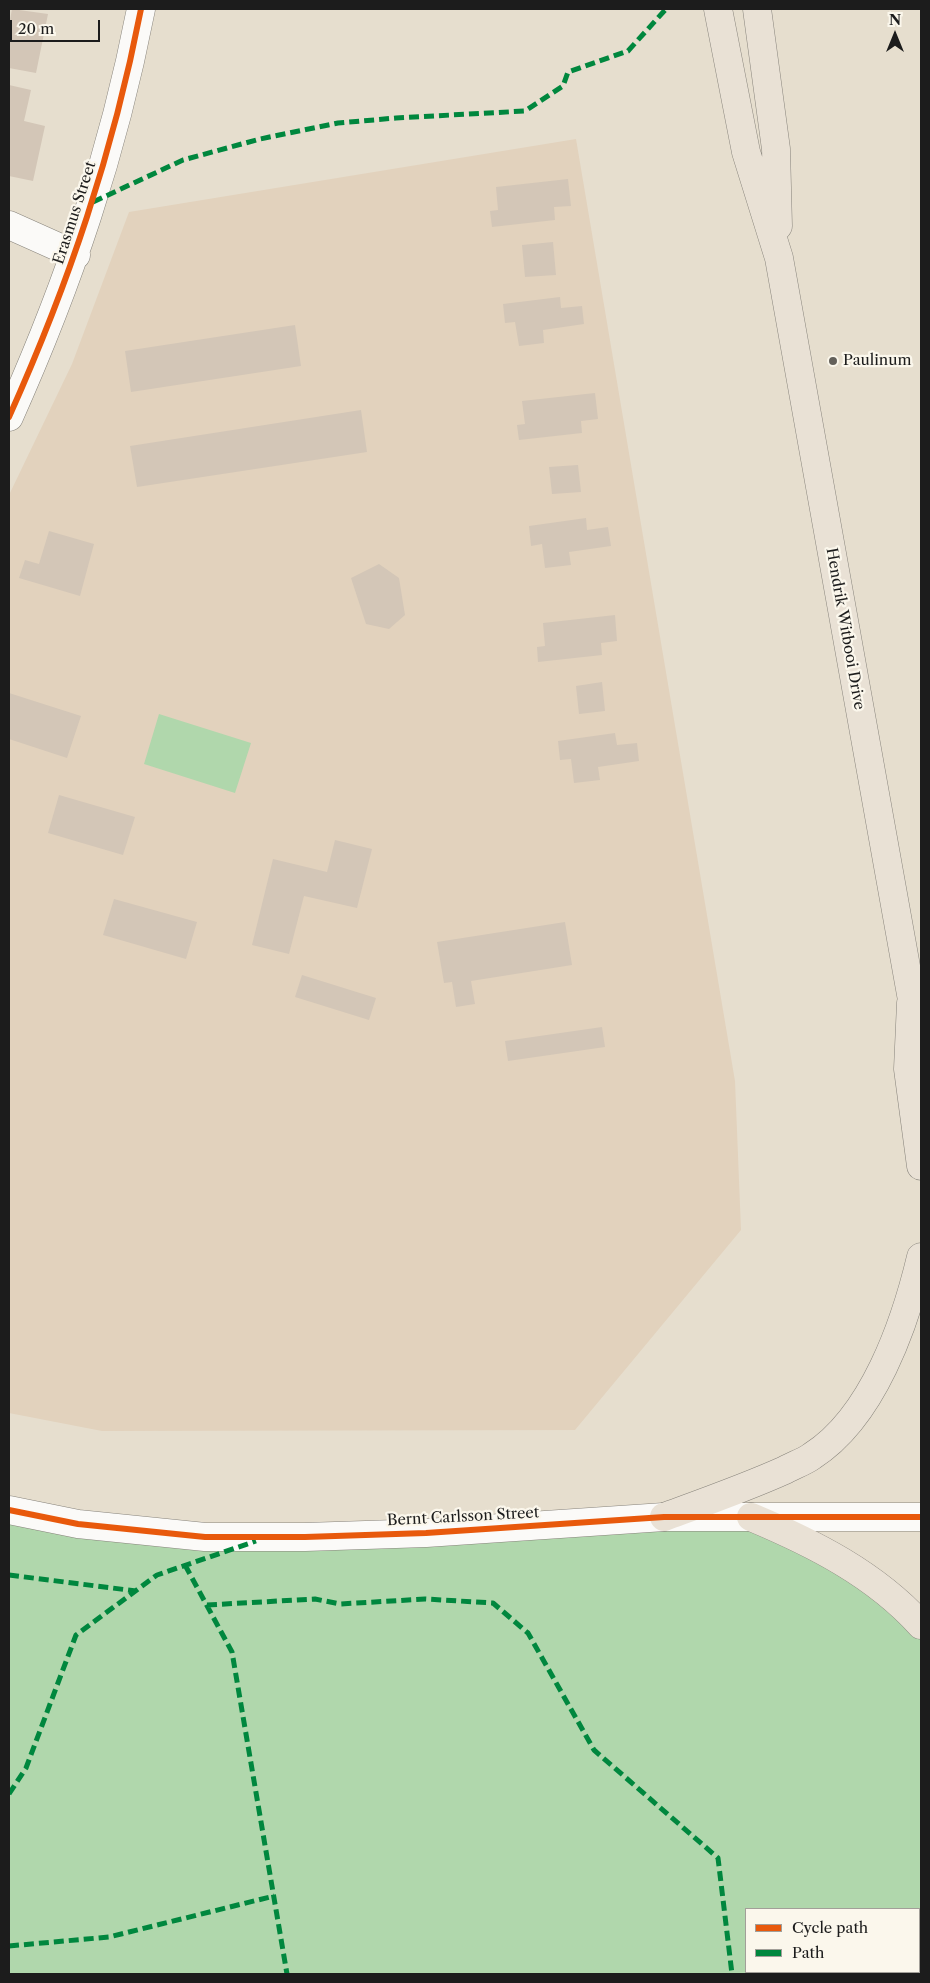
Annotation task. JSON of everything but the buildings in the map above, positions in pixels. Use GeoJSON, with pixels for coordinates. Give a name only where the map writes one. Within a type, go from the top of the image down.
{"type":"FeatureCollection","features":[{"type":"Feature","properties":{"kind":"main road","name":"Hendrik Witbooi Drive"},"geometry":{"type":"LineString","coordinates":[[718,9],[746,152],[779,258],[912,1000],[921,1025]]}},
{"type":"Feature","properties":{"kind":"main road","name":"Hendrik Witbooi Drive"},"geometry":{"type":"LineString","coordinates":[[757,9],[776,149],[779,258]]}},
{"type":"Feature","properties":{"kind":"main road","name":"Hendrik Witbooi Drive"},"geometry":{"type":"LineString","coordinates":[[912,1000],[908,1069],[921,1166]]}},
{"type":"Feature","properties":{"kind":"main road"},"geometry":{"type":"LineString","coordinates":[[664,1517],[755,1484],[812,1456],[841,1432],[864,1403],[901,1329],[921,1257]]}},
{"type":"Feature","properties":{"kind":"main road"},"geometry":{"type":"LineString","coordinates":[[751,1517],[792,1534],[857,1569],[908,1610],[921,1624]]}},
{"type":"Feature","properties":{"kind":"street","name":"Erasmus Street"},"geometry":{"type":"LineString","coordinates":[[9,417],[53,315],[76,254],[113,135],[131,63],[141,9]]}},
{"type":"Feature","properties":{"kind":"street"},"geometry":{"type":"LineString","coordinates":[[9,225],[76,254]]}},
{"type":"Feature","properties":{"kind":"street","name":"Bernt Carlsson Street"},"geometry":{"type":"LineString","coordinates":[[9,1510],[78,1524],[205,1537],[305,1537],[426,1533],[664,1517],[921,1517]]}},
{"type":"Feature","properties":{"kind":"shaded area"},"geometry":{"type":"Polygon","coordinates":[[[576,139],[735,1081],[741,1230],[575,1430],[102,1431],[9,1413],[9,495],[72,364],[129,212],[576,139]]]}},
{"type":"Feature","properties":{"kind":"green space"},"geometry":{"type":"Polygon","coordinates":[[[159,714],[251,743],[235,793],[144,764],[159,714]]]}},
{"type":"Feature","properties":{"kind":"green space"},"geometry":{"type":"Polygon","coordinates":[[[9,1509],[205,1537],[751,1517],[921,1625],[921,1974],[9,1974],[9,1509]]]}},
{"type":"Feature","properties":{"kind":"marked path"},"geometry":{"type":"LineString","coordinates":[[93,202],[183,160],[260,139],[338,123],[525,111],[563,86],[568,72],[628,51],[666,9]]}},
{"type":"Feature","properties":{"kind":"marked path"},"geometry":{"type":"LineString","coordinates":[[9,1794],[26,1768],[76,1635],[157,1575],[256,1541]]}},
{"type":"Feature","properties":{"kind":"marked path"},"geometry":{"type":"LineString","coordinates":[[185,1565],[232,1652],[287,1974]]}},
{"type":"Feature","properties":{"kind":"marked path"},"geometry":{"type":"LineString","coordinates":[[9,1575],[136,1591]]}},
{"type":"Feature","properties":{"kind":"marked path"},"geometry":{"type":"LineString","coordinates":[[207,1605],[315,1599],[340,1604],[425,1599],[493,1603],[528,1633],[594,1750],[718,1858],[732,1974]]}},
{"type":"Feature","properties":{"kind":"marked path"},"geometry":{"type":"LineString","coordinates":[[9,1946],[109,1937],[274,1896]]}},
{"type":"Feature","properties":{"kind":"cycle path"},"geometry":{"type":"LineString","coordinates":[[9,417],[51,317],[87,217],[117,115],[141,9]]}},
{"type":"Feature","properties":{"kind":"cycle path"},"geometry":{"type":"LineString","coordinates":[[9,1510],[78,1524],[205,1537],[305,1537],[426,1533],[664,1517],[921,1517]]}},
{"type":"Feature","properties":{"kind":"place","name":"Paulinum"},"geometry":{"type":"Point","coordinates":[833,361]}}]}
